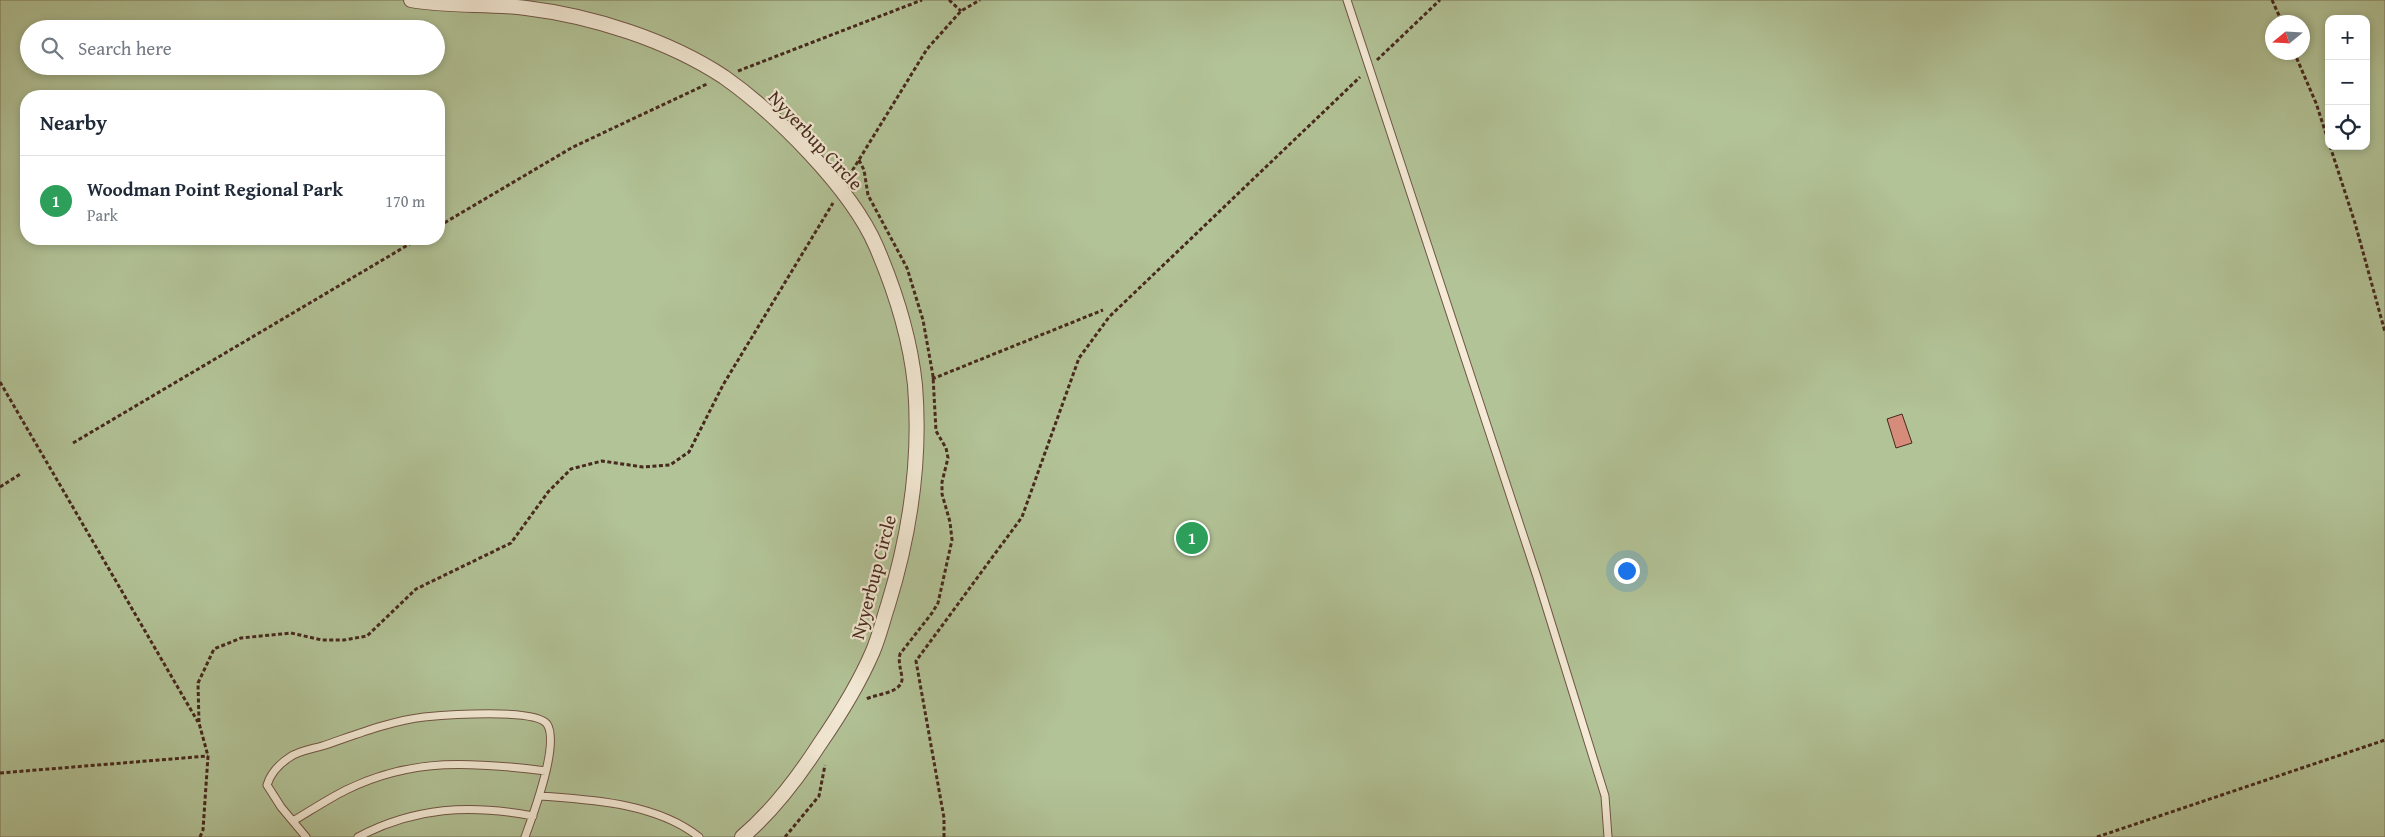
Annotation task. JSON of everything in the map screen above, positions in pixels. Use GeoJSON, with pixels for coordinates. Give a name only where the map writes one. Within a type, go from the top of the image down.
{"type":"FeatureCollection","features":[{"type":"Feature","properties":{"kind":"street","name":"Nyyerbup Circle"},"geometry":{"type":"LineString","coordinates":[[412,0],[526,8],[603,23],[654,40],[723,77],[775,118],[841,189],[875,243],[905,324],[914,381],[917,436],[910,516],[897,575],[874,650],[838,718],[800,774],[761,821],[742,837]]}},
{"type":"Feature","properties":{"kind":"lane"},"geometry":{"type":"LineString","coordinates":[[1347,0],[1368,69],[1537,577],[1605,796],[1608,837]]}},
{"type":"Feature","properties":{"kind":"lane"},"geometry":{"type":"LineString","coordinates":[[306,837],[267,785],[270,773],[292,755],[378,728],[423,717],[486,713],[536,717],[546,723],[551,735],[540,796],[525,837]]}},
{"type":"Feature","properties":{"kind":"lane"},"geometry":{"type":"LineString","coordinates":[[293,821],[346,790],[390,772],[434,764],[486,763],[546,771]]}},
{"type":"Feature","properties":{"kind":"lane"},"geometry":{"type":"LineString","coordinates":[[540,796],[597,800],[660,815],[689,829],[699,837]]}},
{"type":"Feature","properties":{"kind":"lane"},"geometry":{"type":"LineString","coordinates":[[358,837],[407,817],[449,808],[495,809],[532,816]]}},
{"type":"Feature","properties":{"kind":"path"},"geometry":{"type":"LineString","coordinates":[[445,222],[574,147],[723,77],[922,0]]}},
{"type":"Feature","properties":{"kind":"path"},"geometry":{"type":"LineString","coordinates":[[948,0],[962,11]]}},
{"type":"Feature","properties":{"kind":"path"},"geometry":{"type":"LineString","coordinates":[[200,837],[203,830],[208,756],[199,722],[198,683],[214,649],[241,638],[291,633],[322,640],[344,640],[367,636],[416,589],[510,543],[548,492],[571,469],[602,461],[643,467],[670,465],[689,452],[723,385],[927,49],[962,11],[980,0]]}},
{"type":"Feature","properties":{"kind":"path"},"geometry":{"type":"LineString","coordinates":[[944,837],[944,818],[916,661],[1022,517],[1079,358],[1109,317],[1440,0]]}},
{"type":"Feature","properties":{"kind":"path"},"geometry":{"type":"LineString","coordinates":[[2272,0],[2279,15]]}},
{"type":"Feature","properties":{"kind":"path"},"geometry":{"type":"LineString","coordinates":[[2297,60],[2316,103],[2325,132]]}},
{"type":"Feature","properties":{"kind":"path"},"geometry":{"type":"LineString","coordinates":[[2331,150],[2355,223],[2385,332]]}},
{"type":"Feature","properties":{"kind":"path"},"geometry":{"type":"LineString","coordinates":[[73,443],[408,245]]}},
{"type":"Feature","properties":{"kind":"path"},"geometry":{"type":"LineString","coordinates":[[914,381],[934,379],[1102,310]]}},
{"type":"Feature","properties":{"kind":"path"},"geometry":{"type":"LineString","coordinates":[[0,382],[199,722]]}},
{"type":"Feature","properties":{"kind":"path"},"geometry":{"type":"LineString","coordinates":[[0,486],[22,474]]}},
{"type":"Feature","properties":{"kind":"path"},"geometry":{"type":"LineString","coordinates":[[2097,837],[2385,740]]}},
{"type":"Feature","properties":{"kind":"path"},"geometry":{"type":"LineString","coordinates":[[0,773],[208,756]]}},
{"type":"Feature","properties":{"kind":"green space"},"geometry":{"type":"Polygon","coordinates":[[[0,0],[2385,0],[2385,837],[0,837],[0,0]]]}},
{"type":"Feature","properties":{"kind":"building"},"geometry":{"type":"Polygon","coordinates":[[[1902,414],[1912,443],[1896,448],[1887,419],[1902,414]]]}},
{"type":"Feature","properties":{"kind":"place","name":"Woodman Point Regional Park"},"geometry":{"type":"Point","coordinates":[1192,538]}}]}
